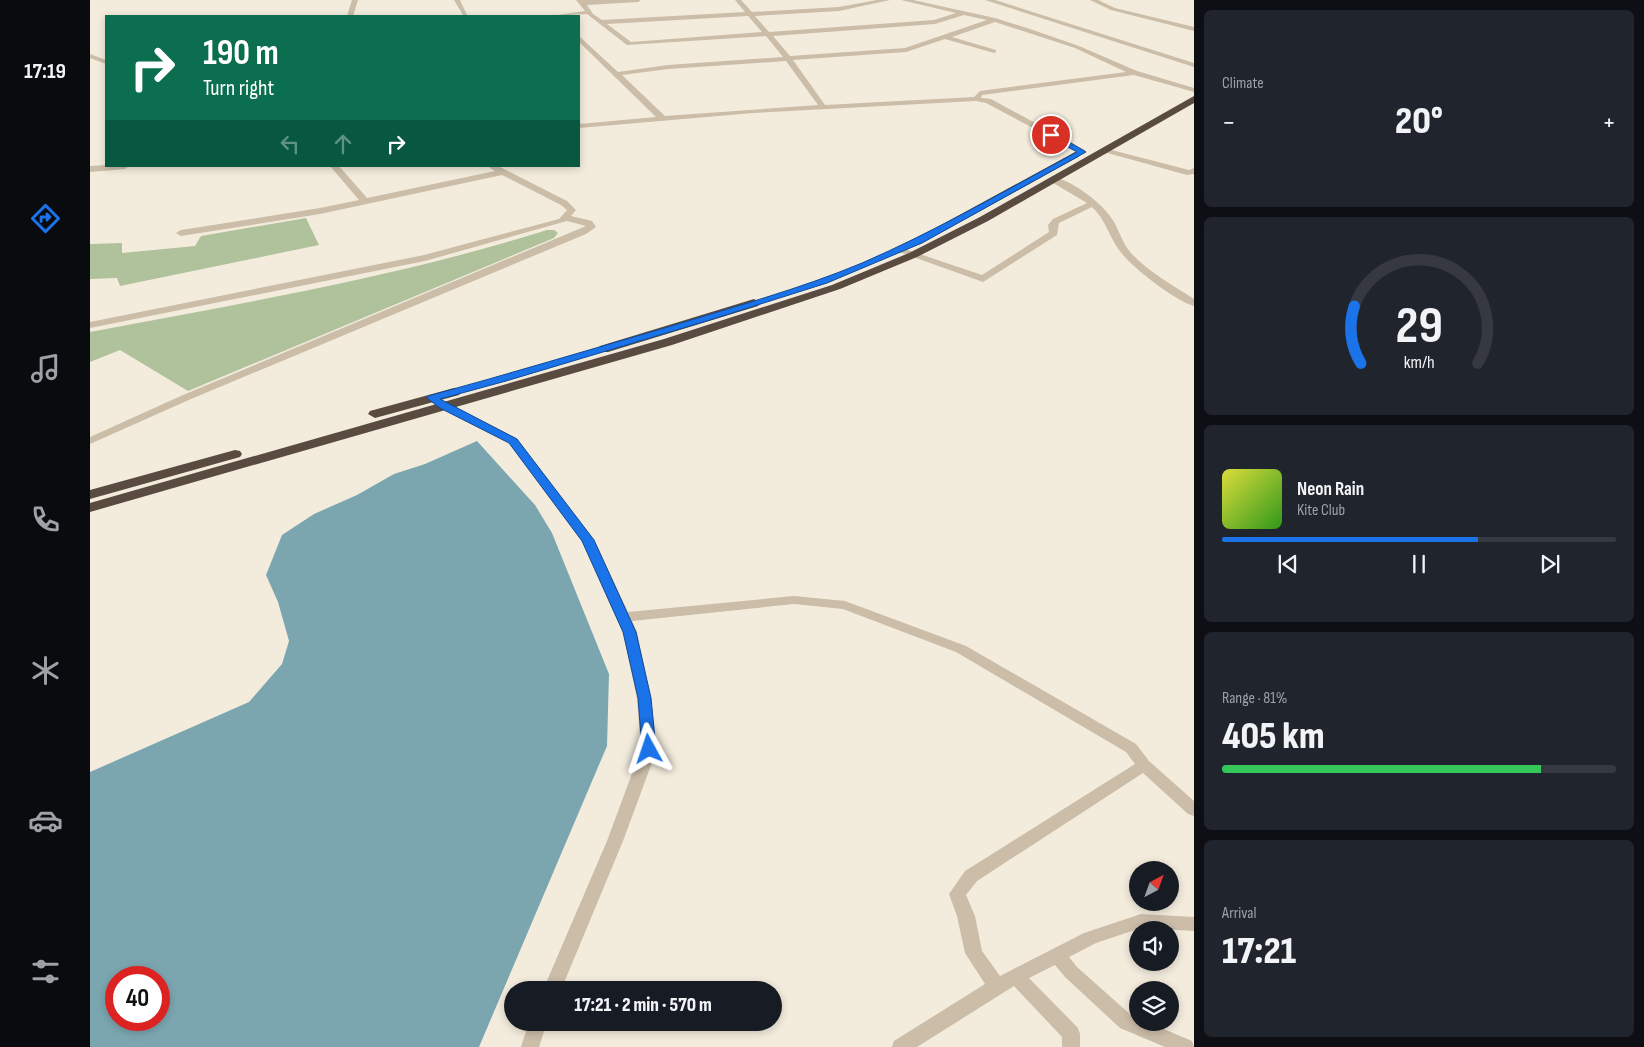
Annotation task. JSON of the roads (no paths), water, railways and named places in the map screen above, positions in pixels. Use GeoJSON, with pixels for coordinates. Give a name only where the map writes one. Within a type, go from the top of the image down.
{"type":"FeatureCollection","features":[{"type":"Feature","properties":{"kind":"highway"},"geometry":{"type":"LineString","coordinates":[[90,495],[696,333],[836,287],[913,255],[984,219],[1107,150],[1194,93]]}},
{"type":"Feature","properties":{"kind":"highway"},"geometry":{"type":"LineString","coordinates":[[90,508],[438,402],[503,379],[824,281],[919,241],[1194,93]]}},
{"type":"Feature","properties":{"kind":"street"},"geometry":{"type":"LineString","coordinates":[[350,15],[355,0]]}},
{"type":"Feature","properties":{"kind":"street"},"geometry":{"type":"LineString","coordinates":[[457,0],[465,14]]}},
{"type":"Feature","properties":{"kind":"street"},"geometry":{"type":"LineString","coordinates":[[581,2],[638,0]]}},
{"type":"Feature","properties":{"kind":"street"},"geometry":{"type":"LineString","coordinates":[[738,0],[769,34],[823,107]]}},
{"type":"Feature","properties":{"kind":"street"},"geometry":{"type":"LineString","coordinates":[[600,22],[839,9],[887,0]]}},
{"type":"Feature","properties":{"kind":"street"},"geometry":{"type":"LineString","coordinates":[[904,0],[994,20],[1077,47],[1134,73],[1194,93]]}},
{"type":"Feature","properties":{"kind":"street"},"geometry":{"type":"LineString","coordinates":[[988,0],[1194,65]]}},
{"type":"Feature","properties":{"kind":"street"},"geometry":{"type":"LineString","coordinates":[[1084,0],[1194,29]]}},
{"type":"Feature","properties":{"kind":"street"},"geometry":{"type":"LineString","coordinates":[[581,2],[600,22],[630,44],[935,22],[965,13]]}},
{"type":"Feature","properties":{"kind":"street"},"geometry":{"type":"LineString","coordinates":[[566,15],[589,12]]}},
{"type":"Feature","properties":{"kind":"street"},"geometry":{"type":"LineString","coordinates":[[616,74],[668,67],[906,50],[994,20]]}},
{"type":"Feature","properties":{"kind":"street"},"geometry":{"type":"LineString","coordinates":[[946,37],[994,51]]}},
{"type":"Feature","properties":{"kind":"street"},"geometry":{"type":"LineString","coordinates":[[582,44],[662,119]]}},
{"type":"Feature","properties":{"kind":"street"},"geometry":{"type":"LineString","coordinates":[[90,56],[105,62]]}},
{"type":"Feature","properties":{"kind":"street"},"geometry":{"type":"LineString","coordinates":[[976,99],[980,93],[1134,73]]}},
{"type":"Feature","properties":{"kind":"street"},"geometry":{"type":"LineString","coordinates":[[580,126],[823,107],[976,99],[988,101],[1082,152]]}},
{"type":"Feature","properties":{"kind":"street"},"geometry":{"type":"LineString","coordinates":[[1107,150],[1190,173],[1194,171]]}},
{"type":"Feature","properties":{"kind":"street"},"geometry":{"type":"LineString","coordinates":[[90,169],[113,167]]}},
{"type":"Feature","properties":{"kind":"street"},"geometry":{"type":"LineString","coordinates":[[335,167],[365,202]]}},
{"type":"Feature","properties":{"kind":"street"},"geometry":{"type":"LineString","coordinates":[[90,326],[426,258],[562,221],[572,210],[564,203],[493,167]]}},
{"type":"Feature","properties":{"kind":"street"},"geometry":{"type":"LineString","coordinates":[[181,233],[320,211],[502,172]]}},
{"type":"Feature","properties":{"kind":"street"},"geometry":{"type":"LineString","coordinates":[[1054,179],[1073,189],[1108,219],[1123,249],[1164,284],[1194,303]]}},
{"type":"Feature","properties":{"kind":"street"},"geometry":{"type":"LineString","coordinates":[[899,250],[983,279],[1046,240],[1054,233],[1053,225],[1056,220],[1092,204]]}},
{"type":"Feature","properties":{"kind":"street"},"geometry":{"type":"LineString","coordinates":[[90,441],[187,397],[574,236],[591,227],[589,223],[580,219],[566,218]]}},
{"type":"Feature","properties":{"kind":"street"},"geometry":{"type":"LineString","coordinates":[[438,402],[513,441],[588,540],[630,632],[644,698],[649,749],[615,841],[556,981]]}},
{"type":"Feature","properties":{"kind":"street"},"geometry":{"type":"LineString","coordinates":[[623,617],[794,600],[844,605],[961,649],[1132,748],[1144,765],[1194,810]]}},
{"type":"Feature","properties":{"kind":"street"},"geometry":{"type":"LineString","coordinates":[[997,986],[974,954],[966,916],[957,894],[971,876],[1144,765]]}},
{"type":"Feature","properties":{"kind":"street"},"geometry":{"type":"LineString","coordinates":[[901,1047],[997,986],[1090,938],[1142,921],[1194,924]]}},
{"type":"Feature","properties":{"kind":"street"},"geometry":{"type":"LineString","coordinates":[[1057,955],[1071,972],[1126,1022],[1185,1047]]}},
{"type":"Feature","properties":{"kind":"street"},"geometry":{"type":"LineString","coordinates":[[1016,976],[1071,1034],[1071,1047]]}},
{"type":"Feature","properties":{"kind":"street"},"geometry":{"type":"LineString","coordinates":[[530,1047],[534,1031]]}},
{"type":"Feature","properties":{"kind":"water"},"geometry":{"type":"Polygon","coordinates":[[[477,441],[535,505],[552,533],[609,674],[607,746],[507,981],[504,981],[504,988],[479,1047],[90,1047],[90,772],[249,702],[282,664],[289,641],[278,602],[266,575],[282,535],[314,514],[357,495],[394,474],[425,464],[477,441]]]}}]}
